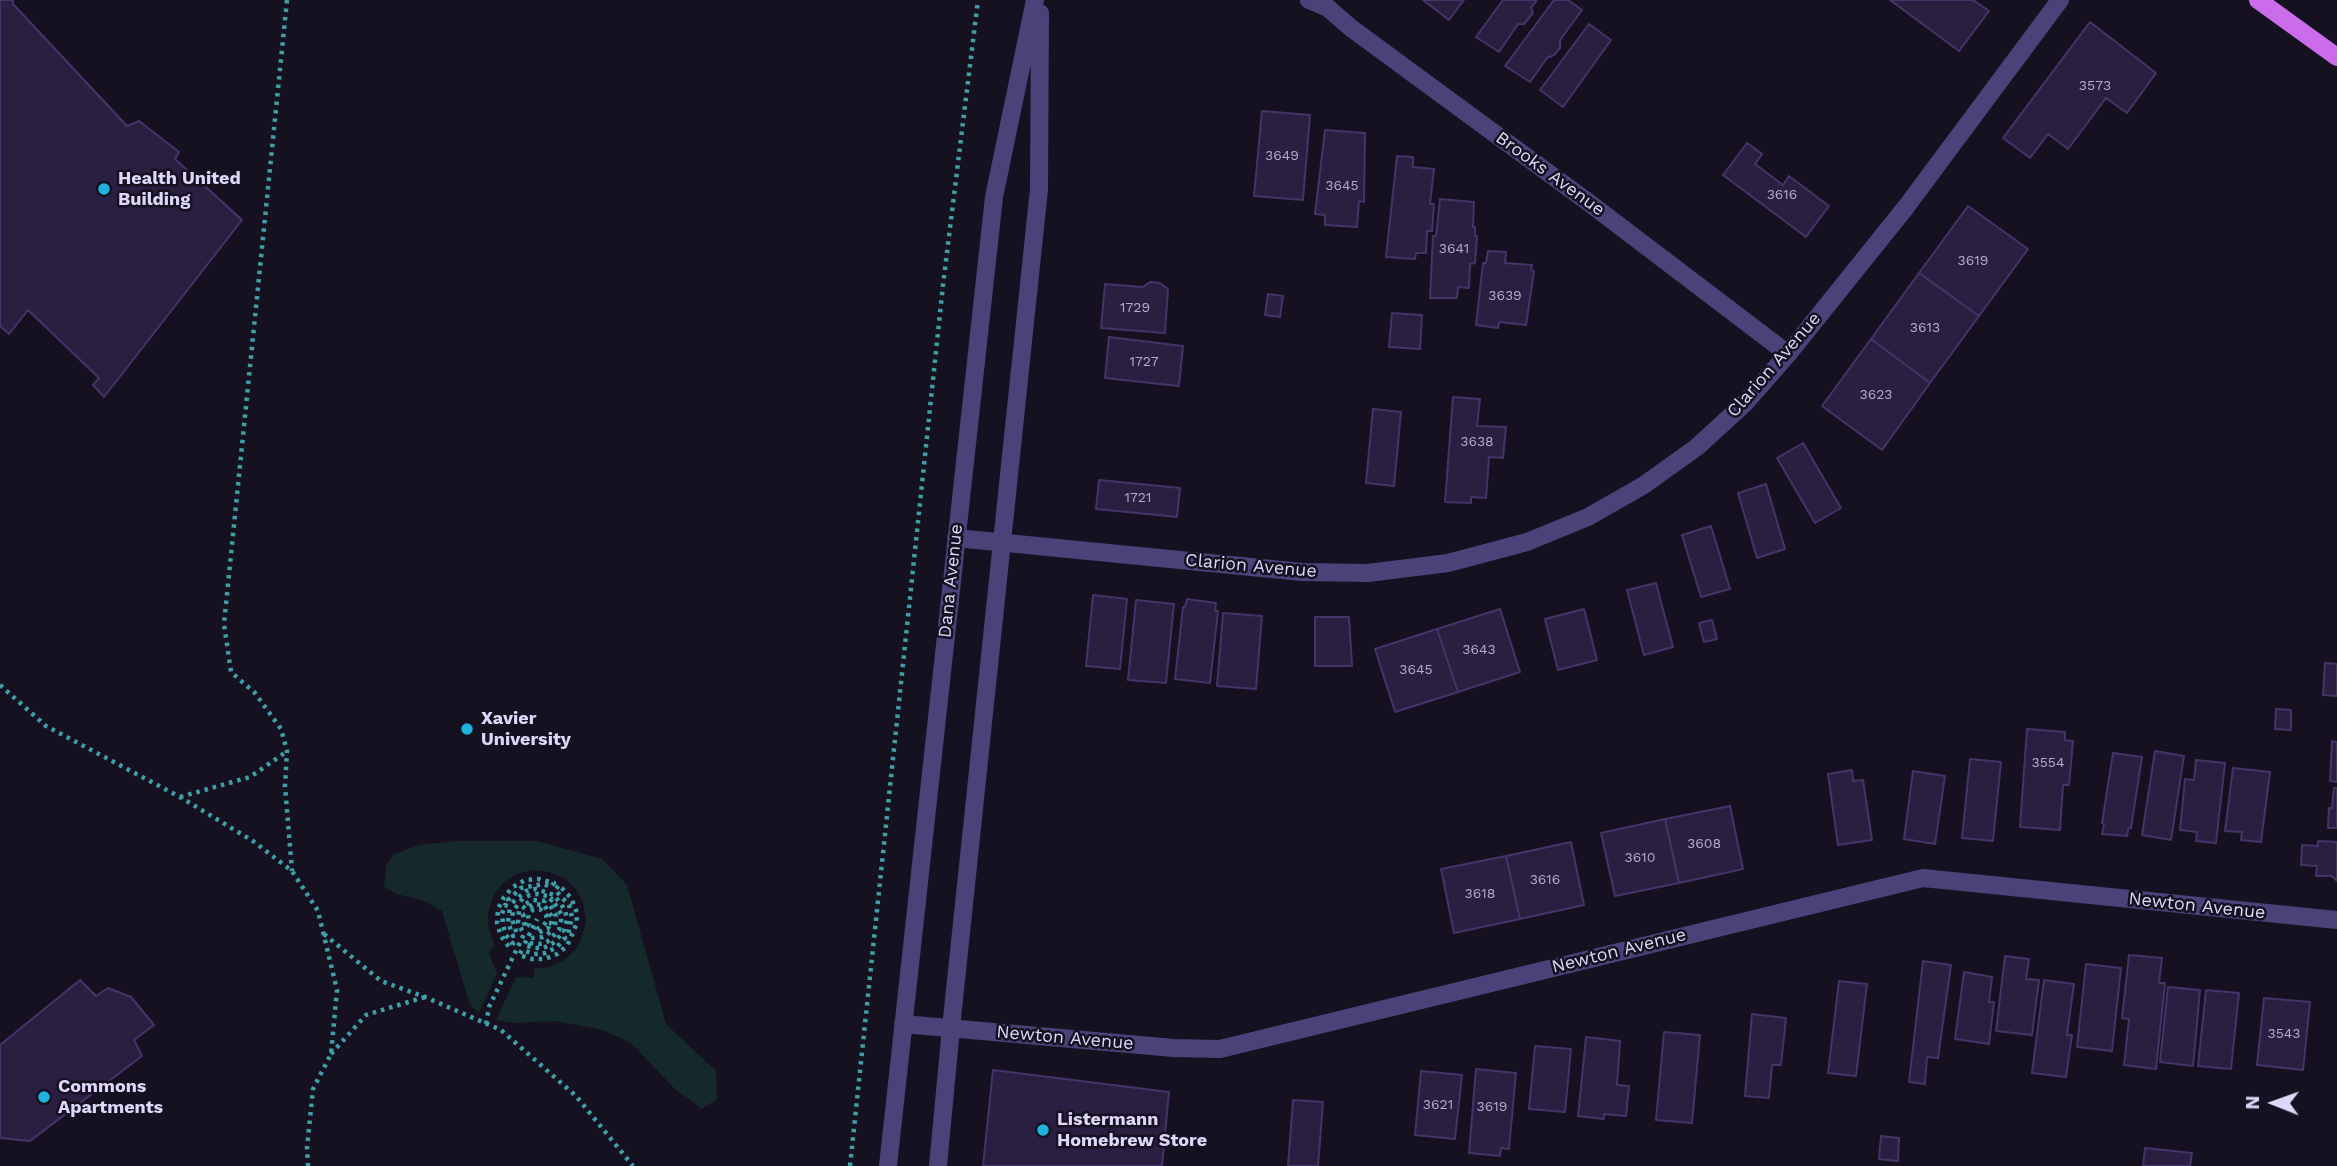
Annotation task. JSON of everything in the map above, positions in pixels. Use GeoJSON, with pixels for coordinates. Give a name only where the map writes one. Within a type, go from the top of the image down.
{"type":"FeatureCollection","features":[{"type":"Feature","properties":{"kind":"main road"},"geometry":{"type":"LineString","coordinates":[[2258,0],[2337,57]]}},
{"type":"Feature","properties":{"kind":"street","name":"Dana Avenue"},"geometry":{"type":"LineString","coordinates":[[888,1166],[994,197],[1037,0]]}},
{"type":"Feature","properties":{"kind":"street","name":"Dana Avenue"},"geometry":{"type":"LineString","coordinates":[[938,1166],[1039,189],[1037,0]]}},
{"type":"Feature","properties":{"kind":"street","name":"Brooks Avenue"},"geometry":{"type":"LineString","coordinates":[[1309,0],[1328,8],[1351,28],[1592,205],[1788,354]]}},
{"type":"Feature","properties":{"kind":"street","name":"Clarion Avenue"},"geometry":{"type":"LineString","coordinates":[[956,538],[1302,572],[1368,573],[1448,563],[1527,542],[1588,517],[1644,485],[1697,447],[1745,403],[1788,354],[1906,207],[2060,0]]}},
{"type":"Feature","properties":{"kind":"street","name":"Newton Avenue"},"geometry":{"type":"LineString","coordinates":[[904,1024],[1174,1048],[1220,1049],[1923,878],[2337,920]]}},
{"type":"Feature","properties":{"kind":"path"},"geometry":{"type":"LineString","coordinates":[[287,0],[224,624],[231,672],[255,693],[281,729],[287,751],[285,786],[292,871]]}},
{"type":"Feature","properties":{"kind":"path"},"geometry":{"type":"LineString","coordinates":[[850,1166],[942,299],[978,0]]}},
{"type":"Feature","properties":{"kind":"path"},"geometry":{"type":"LineString","coordinates":[[0,685],[46,726],[180,797],[253,841],[292,871],[318,911],[337,990],[331,1054]]}},
{"type":"Feature","properties":{"kind":"path"},"geometry":{"type":"LineString","coordinates":[[180,797],[250,776],[287,751]]}},
{"type":"Feature","properties":{"kind":"path"},"geometry":{"type":"LineString","coordinates":[[486,1024],[489,1007],[524,934],[518,923],[519,911],[523,914],[525,928],[529,924],[527,918],[530,912],[536,909],[542,911],[547,921],[537,929],[538,933],[548,928],[552,931],[543,937],[531,938],[530,943],[547,942],[559,930],[561,914],[552,899],[549,903],[556,916],[555,926],[551,924],[552,917],[544,905],[534,904],[526,909],[522,906],[533,900],[545,901],[547,897],[538,894],[523,898],[513,911],[512,919],[517,934],[513,936],[508,922],[510,907],[506,905],[502,914],[503,925],[513,944],[509,947],[501,936],[498,909],[513,887],[525,880],[538,879],[554,883],[551,887],[532,885],[521,888],[508,900],[512,903],[518,896],[536,889],[554,895],[565,910],[567,920],[564,931],[568,934],[572,917],[569,905],[555,890],[559,885],[571,898],[576,910],[577,923],[567,946],[545,959],[519,955],[522,950],[534,954],[546,953],[557,947],[565,938],[561,935],[543,948],[524,945],[537,919]]}},
{"type":"Feature","properties":{"kind":"path"},"geometry":{"type":"LineString","coordinates":[[324,934],[381,981],[501,1030],[576,1096],[633,1166]]}},
{"type":"Feature","properties":{"kind":"path"},"geometry":{"type":"LineString","coordinates":[[308,1166],[307,1148],[313,1089],[331,1054],[366,1015],[425,997]]}},
{"type":"Feature","properties":{"kind":"green space"},"geometry":{"type":"Polygon","coordinates":[[[456,841],[537,841],[602,859],[627,885],[666,1024],[716,1071],[717,1099],[702,1109],[675,1089],[631,1043],[603,1030],[556,1021],[513,1023],[496,1020],[516,977],[534,978],[534,969],[550,967],[564,960],[576,949],[583,935],[586,919],[583,903],[576,889],[564,878],[549,872],[532,870],[516,874],[502,884],[493,897],[488,913],[489,930],[495,945],[489,953],[497,974],[479,1012],[470,1005],[442,911],[425,901],[397,894],[384,887],[386,866],[393,855],[419,845],[456,841]]]}},
{"type":"Feature","properties":{"kind":"building","name":"Health United Building"},"geometry":{"type":"Polygon","coordinates":[[[0,0],[13,0],[13,4],[127,126],[139,121],[179,152],[175,159],[242,220],[104,397],[93,385],[99,378],[28,310],[9,334],[0,326],[0,0]]]}},
{"type":"Feature","properties":{"kind":"building"},"geometry":{"type":"Polygon","coordinates":[[[1423,0],[1464,0],[1449,20],[1423,0]]]}},
{"type":"Feature","properties":{"kind":"building"},"geometry":{"type":"Polygon","coordinates":[[[1503,0],[1537,0],[1531,8],[1533,13],[1524,24],[1518,24],[1499,52],[1476,37],[1503,0]]]}},
{"type":"Feature","properties":{"kind":"building"},"geometry":{"type":"Polygon","coordinates":[[[1554,0],[1568,0],[1582,10],[1560,40],[1560,48],[1547,58],[1530,82],[1505,66],[1554,0]]]}},
{"type":"Feature","properties":{"kind":"building"},"geometry":{"type":"Polygon","coordinates":[[[1890,0],[1973,0],[1989,11],[1959,51],[1890,0]]]}},
{"type":"Feature","properties":{"kind":"building"},"geometry":{"type":"Polygon","coordinates":[[[2090,22],[2156,73],[2127,113],[2106,98],[2068,149],[2048,134],[2030,158],[2003,138],[2090,22]]]}},
{"type":"Feature","properties":{"kind":"building"},"geometry":{"type":"Polygon","coordinates":[[[1589,24],[1611,40],[1563,107],[1540,90],[1589,24]]]}},
{"type":"Feature","properties":{"kind":"building"},"geometry":{"type":"Polygon","coordinates":[[[1262,111],[1310,115],[1303,200],[1254,196],[1262,111]]]}},
{"type":"Feature","properties":{"kind":"building"},"geometry":{"type":"Polygon","coordinates":[[[1325,130],[1365,133],[1364,202],[1359,201],[1357,227],[1325,225],[1325,215],[1315,214],[1325,130]]]}},
{"type":"Feature","properties":{"kind":"building"},"geometry":{"type":"Polygon","coordinates":[[[1747,143],[1762,154],[1755,164],[1783,185],[1789,176],[1829,206],[1806,237],[1723,175],[1747,143]]]}},
{"type":"Feature","properties":{"kind":"building"},"geometry":{"type":"Polygon","coordinates":[[[1397,156],[1413,157],[1413,167],[1434,169],[1430,204],[1434,204],[1432,231],[1427,231],[1426,253],[1416,253],[1415,259],[1386,257],[1397,156]]]}},
{"type":"Feature","properties":{"kind":"building"},"geometry":{"type":"Polygon","coordinates":[[[1440,199],[1474,202],[1473,227],[1477,236],[1475,263],[1470,264],[1469,288],[1458,287],[1457,298],[1430,298],[1433,236],[1436,236],[1440,199]]]}},
{"type":"Feature","properties":{"kind":"building"},"geometry":{"type":"Polygon","coordinates":[[[1968,206],[2028,249],[1979,316],[1919,273],[1968,206]]]}},
{"type":"Feature","properties":{"kind":"building"},"geometry":{"type":"Polygon","coordinates":[[[1488,251],[1506,252],[1505,263],[1532,265],[1531,270],[1534,271],[1526,325],[1499,322],[1498,328],[1476,325],[1483,263],[1486,263],[1488,251]]]}},
{"type":"Feature","properties":{"kind":"building"},"geometry":{"type":"Polygon","coordinates":[[[1919,273],[1979,316],[1930,383],[1871,339],[1919,273]]]}},
{"type":"Feature","properties":{"kind":"building"},"geometry":{"type":"Polygon","coordinates":[[[1150,282],[1160,283],[1168,289],[1165,333],[1101,328],[1105,284],[1143,287],[1150,282]]]}},
{"type":"Feature","properties":{"kind":"building"},"geometry":{"type":"Polygon","coordinates":[[[1268,294],[1283,296],[1280,317],[1265,315],[1268,294]]]}},
{"type":"Feature","properties":{"kind":"building"},"geometry":{"type":"Polygon","coordinates":[[[1392,313],[1422,315],[1420,349],[1389,347],[1392,313]]]}},
{"type":"Feature","properties":{"kind":"building"},"geometry":{"type":"Polygon","coordinates":[[[1109,337],[1183,346],[1179,386],[1105,378],[1109,337]]]}},
{"type":"Feature","properties":{"kind":"building"},"geometry":{"type":"Polygon","coordinates":[[[1871,339],[1930,383],[1882,450],[1822,406],[1871,339]]]}},
{"type":"Feature","properties":{"kind":"building"},"geometry":{"type":"Polygon","coordinates":[[[1453,397],[1480,399],[1477,426],[1506,427],[1503,458],[1489,457],[1486,498],[1471,497],[1471,503],[1445,502],[1453,397]]]}},
{"type":"Feature","properties":{"kind":"building"},"geometry":{"type":"Polygon","coordinates":[[[1373,409],[1401,412],[1394,486],[1366,483],[1373,409]]]}},
{"type":"Feature","properties":{"kind":"building"},"geometry":{"type":"Polygon","coordinates":[[[1803,443],[1841,508],[1815,523],[1777,458],[1803,443]]]}},
{"type":"Feature","properties":{"kind":"building"},"geometry":{"type":"Polygon","coordinates":[[[1099,480],[1180,488],[1177,517],[1096,509],[1099,480]]]}},
{"type":"Feature","properties":{"kind":"building"},"geometry":{"type":"Polygon","coordinates":[[[1766,484],[1785,549],[1757,558],[1738,493],[1766,484]]]}},
{"type":"Feature","properties":{"kind":"building"},"geometry":{"type":"Polygon","coordinates":[[[1711,526],[1730,589],[1701,597],[1682,535],[1711,526]]]}},
{"type":"Feature","properties":{"kind":"building"},"geometry":{"type":"Polygon","coordinates":[[[1656,583],[1673,647],[1644,655],[1627,590],[1656,583]]]}},
{"type":"Feature","properties":{"kind":"building"},"geometry":{"type":"Polygon","coordinates":[[[1093,595],[1127,599],[1120,669],[1086,666],[1093,595]]]}},
{"type":"Feature","properties":{"kind":"building"},"geometry":{"type":"Polygon","coordinates":[[[1187,599],[1216,603],[1215,611],[1218,611],[1210,683],[1175,679],[1183,607],[1187,599]]]}},
{"type":"Feature","properties":{"kind":"building"},"geometry":{"type":"Polygon","coordinates":[[[1136,600],[1174,604],[1166,683],[1128,680],[1136,600]]]}},
{"type":"Feature","properties":{"kind":"building"},"geometry":{"type":"Polygon","coordinates":[[[1500,609],[1520,672],[1458,692],[1437,629],[1500,609]]]}},
{"type":"Feature","properties":{"kind":"building"},"geometry":{"type":"Polygon","coordinates":[[[1584,609],[1597,660],[1558,670],[1545,619],[1584,609]]]}},
{"type":"Feature","properties":{"kind":"building"},"geometry":{"type":"Polygon","coordinates":[[[1223,613],[1262,616],[1256,689],[1217,686],[1223,613]]]}},
{"type":"Feature","properties":{"kind":"building"},"geometry":{"type":"Polygon","coordinates":[[[1315,617],[1349,617],[1352,666],[1315,666],[1315,617]]]}},
{"type":"Feature","properties":{"kind":"building"},"geometry":{"type":"Polygon","coordinates":[[[1712,620],[1717,639],[1704,642],[1699,623],[1712,620]]]}},
{"type":"Feature","properties":{"kind":"building"},"geometry":{"type":"Polygon","coordinates":[[[1437,629],[1458,692],[1395,712],[1375,649],[1437,629]]]}},
{"type":"Feature","properties":{"kind":"building"},"geometry":{"type":"Polygon","coordinates":[[[2325,663],[2337,664],[2337,696],[2323,695],[2325,663]]]}},
{"type":"Feature","properties":{"kind":"building"},"geometry":{"type":"Polygon","coordinates":[[[2276,709],[2291,710],[2291,730],[2275,729],[2276,709]]]}},
{"type":"Feature","properties":{"kind":"building"},"geometry":{"type":"Polygon","coordinates":[[[2027,729],[2065,732],[2065,740],[2073,741],[2069,785],[2063,785],[2060,830],[2020,827],[2027,729]]]}},
{"type":"Feature","properties":{"kind":"building"},"geometry":{"type":"Polygon","coordinates":[[[2332,741],[2337,742],[2337,782],[2330,781],[2332,741]]]}},
{"type":"Feature","properties":{"kind":"building"},"geometry":{"type":"Polygon","coordinates":[[[2155,751],[2184,756],[2171,840],[2142,835],[2155,751]]]}},
{"type":"Feature","properties":{"kind":"building"},"geometry":{"type":"Polygon","coordinates":[[[2113,753],[2142,757],[2131,828],[2128,829],[2127,836],[2102,834],[2113,753]]]}},
{"type":"Feature","properties":{"kind":"building"},"geometry":{"type":"Polygon","coordinates":[[[1970,759],[2001,762],[1993,841],[1962,838],[1970,759]]]}},
{"type":"Feature","properties":{"kind":"building"},"geometry":{"type":"Polygon","coordinates":[[[2196,760],[2225,763],[2216,843],[2196,841],[2197,832],[2180,830],[2185,779],[2194,780],[2196,760]]]}},
{"type":"Feature","properties":{"kind":"building"},"geometry":{"type":"Polygon","coordinates":[[[2233,768],[2270,772],[2261,842],[2241,840],[2242,832],[2225,831],[2233,768]]]}},
{"type":"Feature","properties":{"kind":"building"},"geometry":{"type":"Polygon","coordinates":[[[1852,770],[1853,781],[1863,780],[1872,840],[1838,845],[1828,774],[1852,770]]]}},
{"type":"Feature","properties":{"kind":"building"},"geometry":{"type":"Polygon","coordinates":[[[1913,771],[1945,776],[1935,844],[1904,839],[1913,771]]]}},
{"type":"Feature","properties":{"kind":"building"},"geometry":{"type":"Polygon","coordinates":[[[2334,788],[2337,788],[2337,828],[2328,828],[2329,808],[2332,808],[2334,788]]]}},
{"type":"Feature","properties":{"kind":"building"},"geometry":{"type":"Polygon","coordinates":[[[1730,806],[1743,869],[1679,883],[1665,819],[1730,806]]]}},
{"type":"Feature","properties":{"kind":"building"},"geometry":{"type":"Polygon","coordinates":[[[1665,819],[1679,883],[1615,896],[1601,833],[1665,819]]]}},
{"type":"Feature","properties":{"kind":"building"},"geometry":{"type":"Polygon","coordinates":[[[2318,841],[2337,842],[2337,881],[2332,876],[2316,876],[2317,866],[2301,865],[2302,845],[2318,846],[2318,841]]]}},
{"type":"Feature","properties":{"kind":"building"},"geometry":{"type":"Polygon","coordinates":[[[1571,842],[1584,905],[1520,919],[1506,856],[1571,842]]]}},
{"type":"Feature","properties":{"kind":"building"},"geometry":{"type":"Polygon","coordinates":[[[1506,856],[1520,919],[1454,933],[1441,869],[1506,856]]]}},
{"type":"Feature","properties":{"kind":"building"},"geometry":{"type":"Polygon","coordinates":[[[2129,955],[2162,958],[2159,983],[2165,983],[2156,1069],[2124,1065],[2129,1019],[2122,1018],[2129,955]]]}},
{"type":"Feature","properties":{"kind":"building"},"geometry":{"type":"Polygon","coordinates":[[[2005,956],[2029,959],[2026,979],[2039,980],[2032,1035],[1996,1031],[2005,956]]]}},
{"type":"Feature","properties":{"kind":"building"},"geometry":{"type":"Polygon","coordinates":[[[1923,961],[1951,965],[1938,1058],[1927,1057],[1925,1084],[1909,1082],[1923,961]]]}},
{"type":"Feature","properties":{"kind":"building"},"geometry":{"type":"Polygon","coordinates":[[[2086,964],[2121,968],[2112,1051],[2077,1047],[2086,964]]]}},
{"type":"Feature","properties":{"kind":"building"},"geometry":{"type":"Polygon","coordinates":[[[1964,972],[1992,977],[1989,1002],[1994,1002],[1989,1044],[1955,1039],[1964,972]]]}},
{"type":"Feature","properties":{"kind":"building","name":"Commons Apartments"},"geometry":{"type":"Polygon","coordinates":[[[80,980],[96,996],[108,988],[131,997],[154,1025],[134,1040],[142,1056],[30,1141],[0,1138],[0,1045],[80,980]]]}},
{"type":"Feature","properties":{"kind":"building"},"geometry":{"type":"Polygon","coordinates":[[[2044,980],[2074,984],[2067,1035],[2072,1035],[2066,1077],[2032,1073],[2044,980]]]}},
{"type":"Feature","properties":{"kind":"building"},"geometry":{"type":"Polygon","coordinates":[[[1839,981],[1867,984],[1856,1076],[1828,1073],[1839,981]]]}},
{"type":"Feature","properties":{"kind":"building"},"geometry":{"type":"Polygon","coordinates":[[[2168,987],[2200,990],[2193,1066],[2160,1062],[2168,987]]]}},
{"type":"Feature","properties":{"kind":"building"},"geometry":{"type":"Polygon","coordinates":[[[2206,990],[2239,993],[2231,1069],[2198,1066],[2206,990]]]}},
{"type":"Feature","properties":{"kind":"building"},"geometry":{"type":"Polygon","coordinates":[[[2264,998],[2310,1002],[2303,1070],[2257,1065],[2264,998]]]}},
{"type":"Feature","properties":{"kind":"building"},"geometry":{"type":"Polygon","coordinates":[[[1752,1014],[1786,1018],[1781,1065],[1772,1065],[1769,1098],[1745,1096],[1752,1014]]]}},
{"type":"Feature","properties":{"kind":"building"},"geometry":{"type":"Polygon","coordinates":[[[1664,1032],[1700,1035],[1692,1123],[1656,1120],[1664,1032]]]}},
{"type":"Feature","properties":{"kind":"building"},"geometry":{"type":"Polygon","coordinates":[[[1586,1037],[1620,1041],[1617,1085],[1629,1086],[1626,1116],[1604,1114],[1604,1119],[1578,1116],[1586,1037]]]}},
{"type":"Feature","properties":{"kind":"building"},"geometry":{"type":"Polygon","coordinates":[[[1535,1046],[1571,1049],[1565,1112],[1529,1109],[1535,1046]]]}},
{"type":"Feature","properties":{"kind":"building"},"geometry":{"type":"Polygon","coordinates":[[[1476,1069],[1516,1073],[1509,1149],[1501,1148],[1500,1156],[1469,1153],[1476,1069]]]}},
{"type":"Feature","properties":{"kind":"building"},"geometry":{"type":"Polygon","coordinates":[[[993,1070],[1169,1092],[1162,1166],[983,1166],[993,1070]]]}},
{"type":"Feature","properties":{"kind":"building"},"geometry":{"type":"Polygon","coordinates":[[[1421,1071],[1462,1075],[1455,1139],[1415,1135],[1421,1071]]]}},
{"type":"Feature","properties":{"kind":"building"},"geometry":{"type":"Polygon","coordinates":[[[1293,1100],[1323,1102],[1318,1166],[1288,1166],[1293,1100]]]}},
{"type":"Feature","properties":{"kind":"building"},"geometry":{"type":"Polygon","coordinates":[[[1881,1136],[1899,1138],[1898,1161],[1879,1159],[1881,1136]]]}},
{"type":"Feature","properties":{"kind":"building"},"geometry":{"type":"Polygon","coordinates":[[[2145,1148],[2192,1153],[2190,1166],[2143,1166],[2145,1148]]]}},
{"type":"Feature","properties":{"kind":"place","name":"Health United Building"},"geometry":{"type":"Point","coordinates":[104,189]}},
{"type":"Feature","properties":{"kind":"place","name":"Xavier University"},"geometry":{"type":"Point","coordinates":[467,729]}},
{"type":"Feature","properties":{"kind":"place","name":"Commons Apartments"},"geometry":{"type":"Point","coordinates":[44,1097]}},
{"type":"Feature","properties":{"kind":"place","name":"Listermann Homebrew Store"},"geometry":{"type":"Point","coordinates":[1043,1130]}}]}
